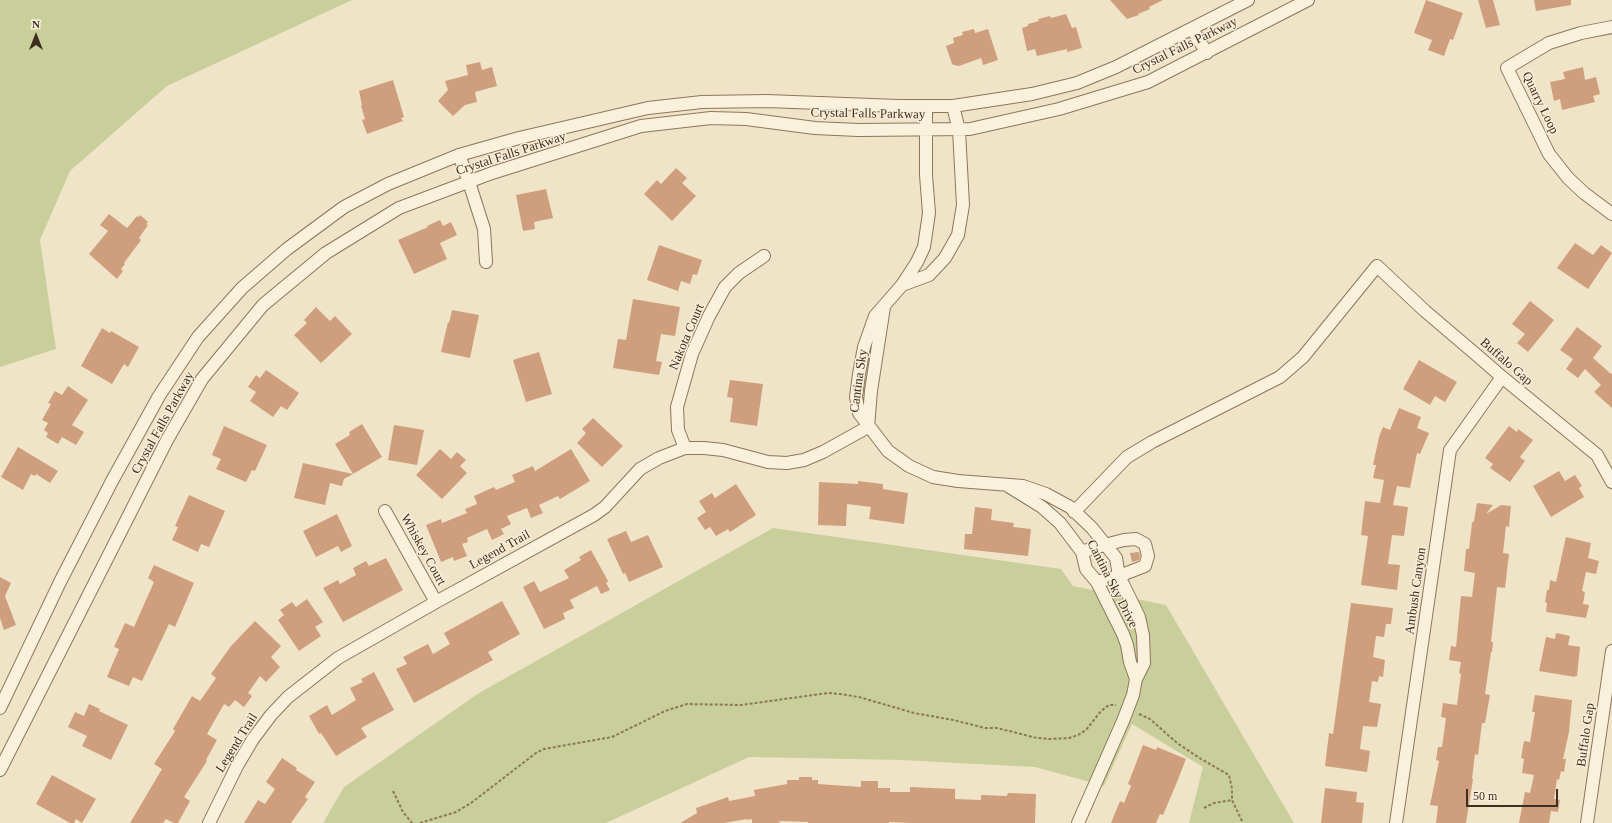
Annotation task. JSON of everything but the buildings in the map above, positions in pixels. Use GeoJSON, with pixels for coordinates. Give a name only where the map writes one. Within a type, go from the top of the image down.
{"type":"FeatureCollection","features":[{"type":"Feature","properties":{"kind":"street","name":"Crystal Falls Parkway"},"geometry":{"type":"LineString","coordinates":[[0,708],[60,582],[116,474],[159,396],[198,337],[242,288],[287,249],[344,208],[388,184],[459,155],[519,138],[648,108],[702,102],[767,101],[953,106],[1032,94],[1077,83],[1116,67],[1248,0]]}},
{"type":"Feature","properties":{"kind":"street","name":"Crystal Falls Parkway"},"geometry":{"type":"LineString","coordinates":[[0,770],[160,452],[202,379],[263,305],[326,253],[399,208],[469,182],[641,126],[711,118],[746,119],[815,128],[858,130],[970,130],[1059,109],[1148,82],[1308,0]]}},
{"type":"Feature","properties":{"kind":"street","name":"Quarry Loop"},"geometry":{"type":"LineString","coordinates":[[1612,27],[1581,33],[1549,44],[1507,68],[1549,154],[1568,178],[1612,214]]}},
{"type":"Feature","properties":{"kind":"street"},"geometry":{"type":"LineString","coordinates":[[1192,29],[1207,53]]}},
{"type":"Feature","properties":{"kind":"street","name":"Cantina Sky"},"geometry":{"type":"LineString","coordinates":[[868,427],[871,391],[885,304],[902,285],[917,262],[924,247],[928,213],[926,175],[926,106]]}},
{"type":"Feature","properties":{"kind":"street","name":"Cantina Sky"},"geometry":{"type":"LineString","coordinates":[[902,285],[928,275],[945,258],[958,235],[962,220],[963,205],[959,130],[953,106]]}},
{"type":"Feature","properties":{"kind":"street"},"geometry":{"type":"LineString","coordinates":[[459,155],[484,229],[486,262]]}},
{"type":"Feature","properties":{"kind":"street","name":"Nakota Court"},"geometry":{"type":"LineString","coordinates":[[684,448],[678,430],[677,407],[692,354],[725,287],[739,273],[764,256]]}},
{"type":"Feature","properties":{"kind":"street","name":"Buffalo Gap"},"geometry":{"type":"LineString","coordinates":[[1074,512],[1127,457],[1152,442],[1280,377],[1303,356],[1326,330],[1377,266],[1425,312],[1597,455],[1612,482]]}},
{"type":"Feature","properties":{"kind":"street","name":"Ambush Canyon"},"geometry":{"type":"LineString","coordinates":[[1396,823],[1450,450],[1502,377]]}},
{"type":"Feature","properties":{"kind":"street","name":"Legend Trail"},"geometry":{"type":"LineString","coordinates":[[209,823],[237,766],[253,739],[271,715],[288,697],[338,658],[594,515],[605,507],[640,469],[659,458],[684,448],[723,450],[768,462],[787,463],[804,460],[823,452],[868,427]]}},
{"type":"Feature","properties":{"kind":"street","name":"Cantina Sky Drive"},"geometry":{"type":"LineString","coordinates":[[868,427],[888,451],[909,466],[933,477],[958,481],[1023,486],[1046,494],[1070,507],[1092,528],[1116,558],[1119,576],[1139,617],[1144,635],[1144,663],[1136,679],[1133,695],[1128,708],[1078,823]]}},
{"type":"Feature","properties":{"kind":"street","name":"Cantina Sky Drive"},"geometry":{"type":"LineString","coordinates":[[1006,485],[1042,507],[1060,523],[1082,552],[1086,569],[1096,582],[1123,634],[1136,679]]}},
{"type":"Feature","properties":{"kind":"street","name":"Whiskey Court"},"geometry":{"type":"LineString","coordinates":[[385,511],[436,602]]}},
{"type":"Feature","properties":{"kind":"street"},"geometry":{"type":"LineString","coordinates":[[1082,552],[1124,540],[1136,539],[1145,544],[1148,556],[1145,566],[1119,576],[1096,582]]}},
{"type":"Feature","properties":{"kind":"street","name":"Buffalo Gap"},"geometry":{"type":"LineString","coordinates":[[1587,823],[1612,651]]}},
{"type":"Feature","properties":{"kind":"path"},"geometry":{"type":"LineString","coordinates":[[420,823],[456,812],[471,804],[536,753],[544,749],[612,737],[632,729],[665,711],[687,704],[741,705],[828,693],[859,697],[914,713],[953,720],[985,728],[998,728],[1037,738],[1050,739],[1069,738],[1078,735],[1086,730],[1109,705],[1119,705],[1150,719],[1177,743],[1200,759],[1229,775],[1232,789],[1232,800],[1243,823]]}},
{"type":"Feature","properties":{"kind":"path"},"geometry":{"type":"LineString","coordinates":[[393,791],[403,812],[412,823]]}},
{"type":"Feature","properties":{"kind":"path"},"geometry":{"type":"LineString","coordinates":[[1204,808],[1214,803],[1232,800]]}},
{"type":"Feature","properties":{"kind":"green space"},"geometry":{"type":"Polygon","coordinates":[[[0,0],[352,0],[167,86],[70,171],[40,240],[56,349],[0,367],[0,0]]]}},
{"type":"Feature","properties":{"kind":"green space"},"geometry":{"type":"Polygon","coordinates":[[[773,528],[1061,569],[1073,586],[1166,605],[1294,823],[1189,823],[1203,767],[1132,724],[1104,786],[1035,767],[900,760],[749,757],[606,823],[323,823],[344,787],[479,693],[773,528]]]}}]}
